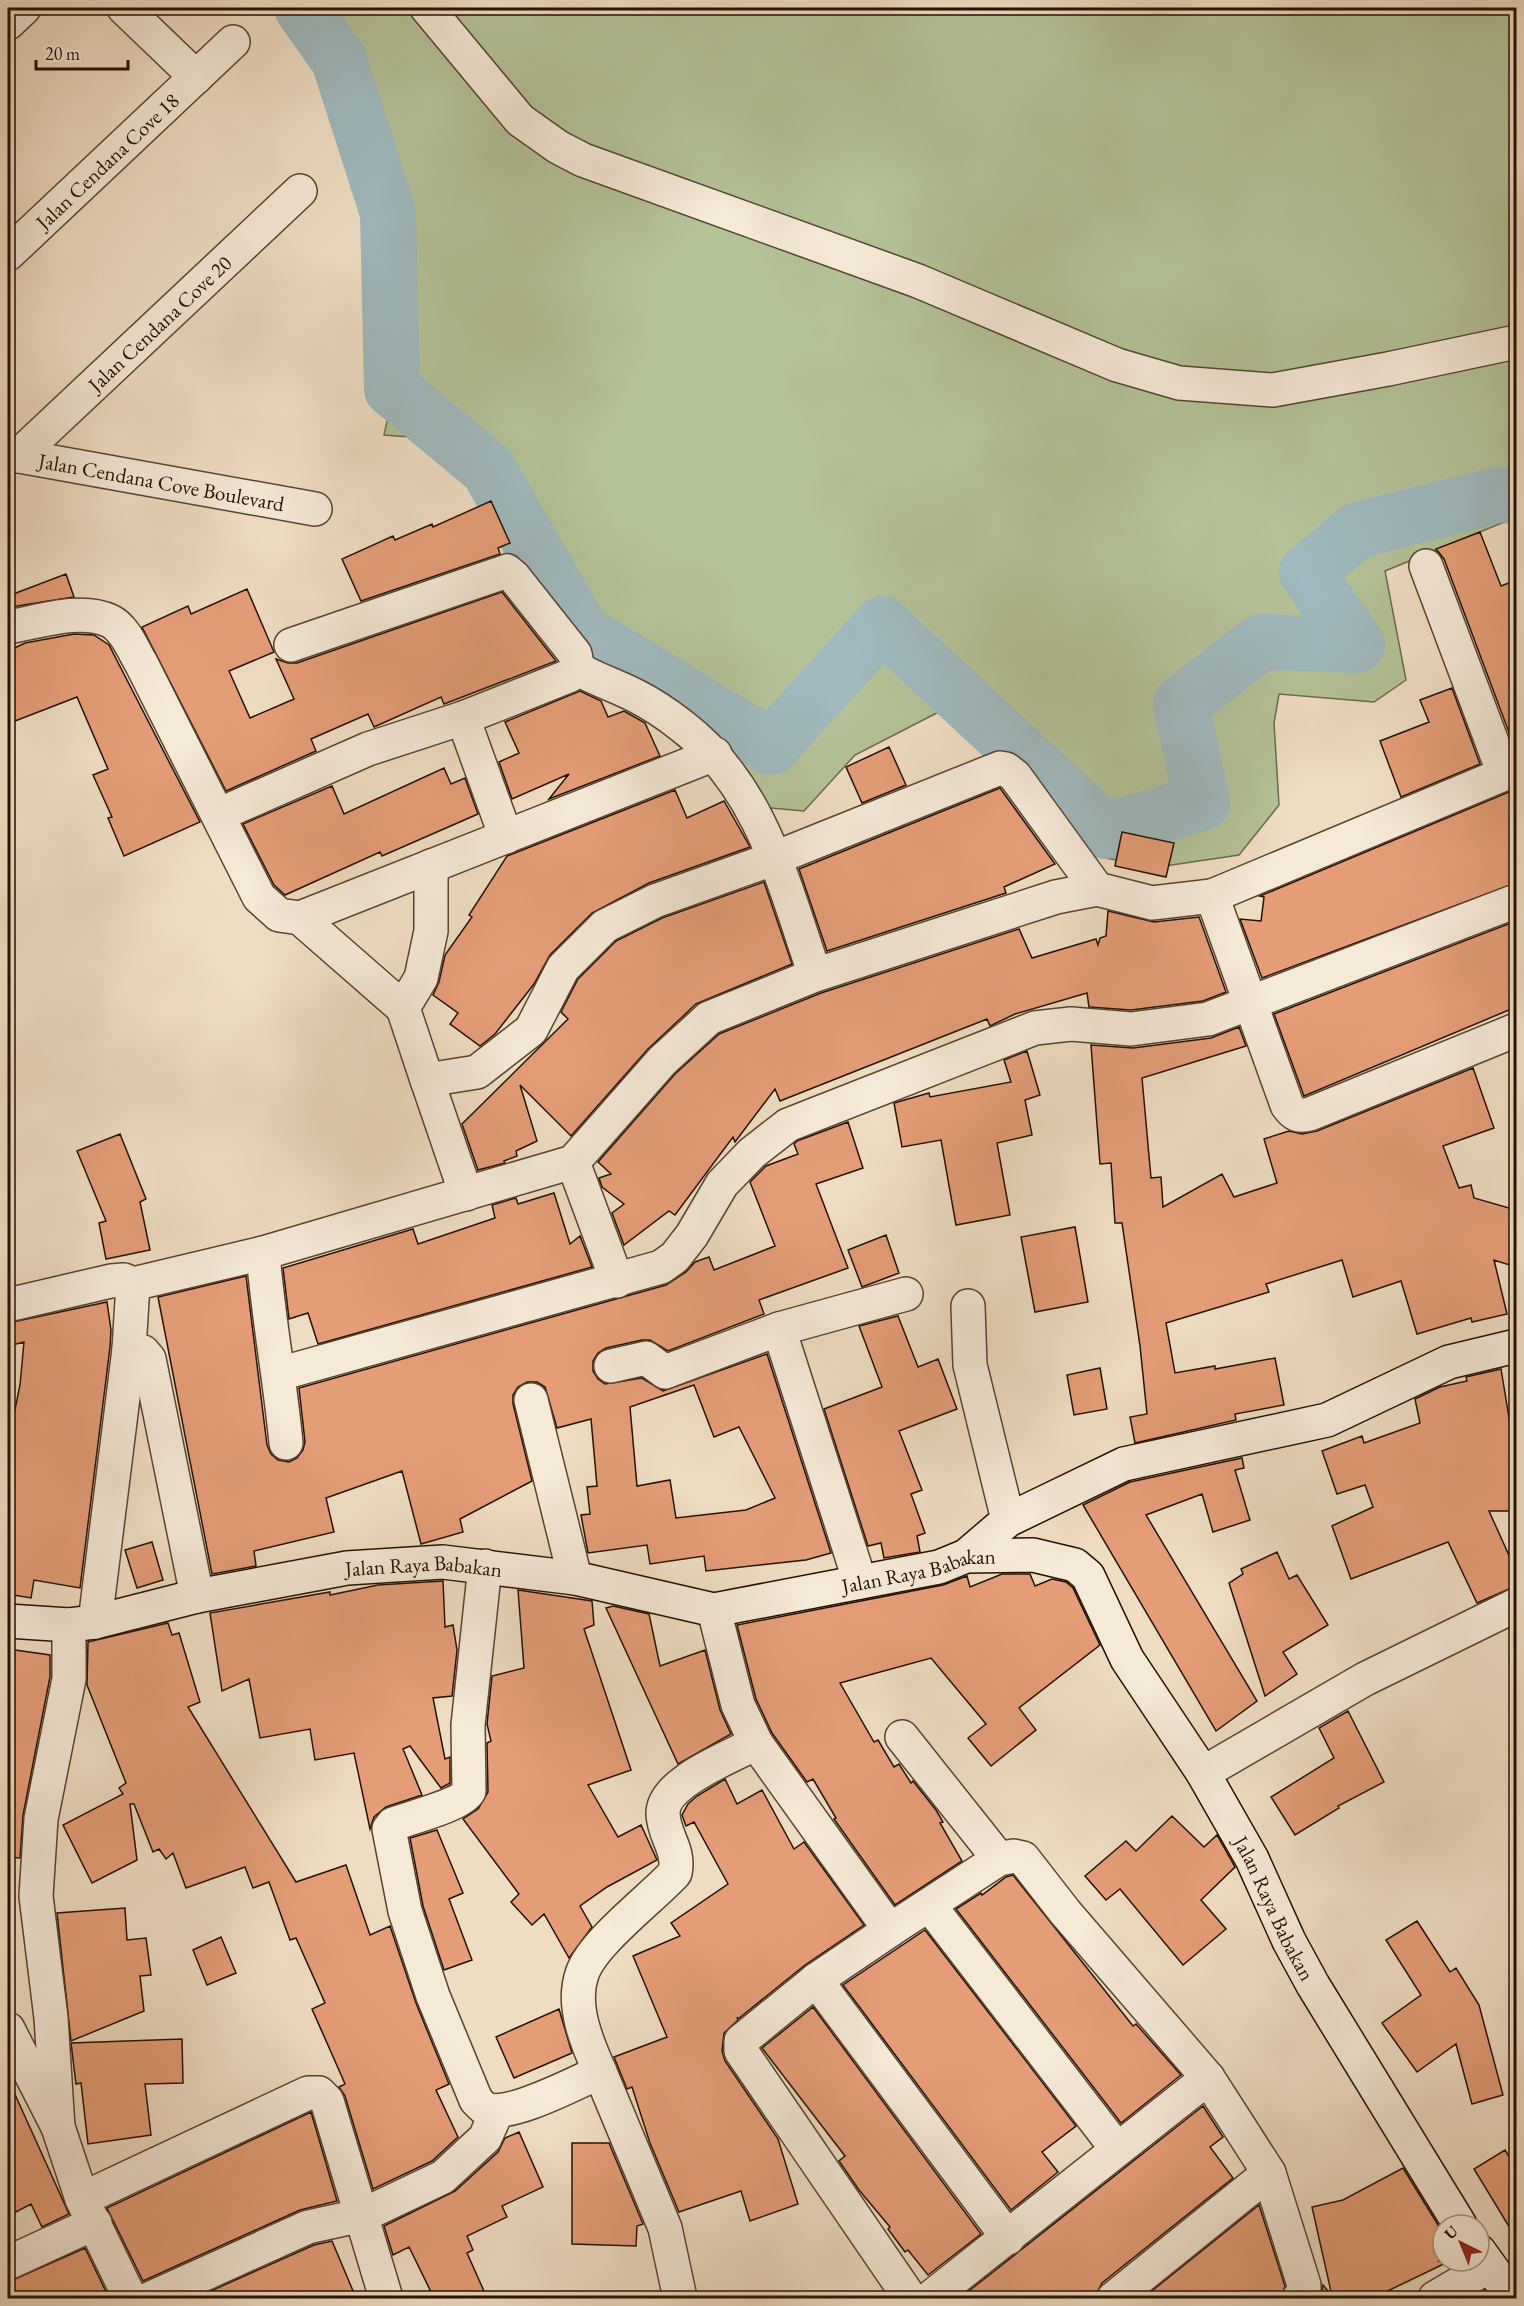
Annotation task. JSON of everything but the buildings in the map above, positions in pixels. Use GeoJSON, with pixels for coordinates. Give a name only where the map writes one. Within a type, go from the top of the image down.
{"type":"FeatureCollection","features":[{"type":"Feature","properties":{"kind":"street"},"geometry":{"type":"LineString","coordinates":[[8,23],[24,8]]}},
{"type":"Feature","properties":{"kind":"street"},"geometry":{"type":"LineString","coordinates":[[124,8],[196,77]]}},
{"type":"Feature","properties":{"kind":"street"},"geometry":{"type":"LineString","coordinates":[[427,8],[520,120],[558,147],[583,160],[918,281],[1117,365],[1179,383],[1273,390],[1516,342]]}},
{"type":"Feature","properties":{"kind":"street","name":"Jalan Cendana Cove 18"},"geometry":{"type":"LineString","coordinates":[[8,254],[233,42]]}},
{"type":"Feature","properties":{"kind":"street","name":"Jalan Cendana Cove 20"},"geometry":{"type":"LineString","coordinates":[[13,455],[300,191]]}},
{"type":"Feature","properties":{"kind":"street","name":"Jalan Cendana Cove Boulevard"},"geometry":{"type":"LineString","coordinates":[[13,455],[315,508]]}},
{"type":"Feature","properties":{"kind":"street"},"geometry":{"type":"LineString","coordinates":[[8,1305],[111,1281],[124,1280],[133,1284],[263,1253],[573,1162],[662,1061],[709,1018],[815,975],[1056,897],[1097,889],[1152,903],[1212,896],[1510,772],[1426,566]]}},
{"type":"Feature","properties":{"kind":"street"},"geometry":{"type":"LineString","coordinates":[[291,645],[507,571],[575,654],[578,669]]}},
{"type":"Feature","properties":{"kind":"street"},"geometry":{"type":"LineString","coordinates":[[8,627],[82,615],[111,621],[124,634],[141,663],[259,897],[279,915],[300,918],[715,754]]}},
{"type":"Feature","properties":{"kind":"street"},"geometry":{"type":"LineString","coordinates":[[218,815],[368,748],[464,718],[569,676],[578,669]]}},
{"type":"Feature","properties":{"kind":"street"},"geometry":{"type":"LineString","coordinates":[[578,669],[636,696],[682,726],[715,754],[752,806],[775,858],[815,975]]}},
{"type":"Feature","properties":{"kind":"street"},"geometry":{"type":"LineString","coordinates":[[464,718],[506,837]]}},
{"type":"Feature","properties":{"kind":"street"},"geometry":{"type":"LineString","coordinates":[[427,1080],[477,1072],[531,1030],[563,968],[605,926],[654,901],[775,858],[1000,768],[1006,769],[1015,776],[1097,889]]}},
{"type":"Feature","properties":{"kind":"street"},"geometry":{"type":"LineString","coordinates":[[402,1008],[421,978],[431,931],[431,866]]}},
{"type":"Feature","properties":{"kind":"street"},"geometry":{"type":"LineString","coordinates":[[1212,896],[1287,1105],[1293,1114],[1300,1116],[1516,1030]]}},
{"type":"Feature","properties":{"kind":"street"},"geometry":{"type":"LineString","coordinates":[[279,1374],[661,1267],[675,1257],[692,1235],[722,1184],[752,1153],[788,1125],[1035,1029],[1071,1024],[1131,1029],[1208,1019],[1516,901]]}},
{"type":"Feature","properties":{"kind":"street"},"geometry":{"type":"LineString","coordinates":[[300,918],[402,1008],[466,1194]]}},
{"type":"Feature","properties":{"kind":"street"},"geometry":{"type":"LineString","coordinates":[[573,1162],[617,1281]]}},
{"type":"Feature","properties":{"kind":"street"},"geometry":{"type":"LineString","coordinates":[[263,1253],[267,1312],[279,1374],[286,1443]]}},
{"type":"Feature","properties":{"kind":"street"},"geometry":{"type":"LineString","coordinates":[[58,2127],[51,2018],[36,1896],[41,1819],[82,1623],[129,1349],[133,1284]]}},
{"type":"Feature","properties":{"kind":"street"},"geometry":{"type":"LineString","coordinates":[[611,1366],[646,1358],[665,1372],[779,1329],[906,1294]]}},
{"type":"Feature","properties":{"kind":"street"},"geometry":{"type":"LineString","coordinates":[[968,1306],[970,1365],[1008,1520]]}},
{"type":"Feature","properties":{"kind":"street"},"geometry":{"type":"LineString","coordinates":[[779,1329],[860,1582]]}},
{"type":"Feature","properties":{"kind":"street"},"geometry":{"type":"LineString","coordinates":[[966,1556],[1008,1520],[1124,1464],[1327,1420],[1449,1362],[1516,1346]]}},
{"type":"Feature","properties":{"kind":"street"},"geometry":{"type":"LineString","coordinates":[[129,1349],[142,1352],[149,1359],[197,1596]]}},
{"type":"Feature","properties":{"kind":"street"},"geometry":{"type":"LineString","coordinates":[[531,1400],[575,1578]]}},
{"type":"Feature","properties":{"kind":"street","name":"Jalan Raya Babakan"},"geometry":{"type":"LineString","coordinates":[[8,1621],[82,1623],[197,1596],[347,1568],[443,1562],[575,1578],[714,1610],[939,1567],[966,1556],[1033,1555],[1075,1565],[1088,1576],[1127,1659],[1203,1773],[1252,1859],[1289,1941],[1313,1985],[1454,2213]]}},
{"type":"Feature","properties":{"kind":"street"},"geometry":{"type":"LineString","coordinates":[[485,1566],[468,1725],[469,1791],[457,1802],[393,1824],[388,1834],[401,1897],[434,1996],[476,2100],[484,2108],[497,2111],[536,2101],[600,2072]]}},
{"type":"Feature","properties":{"kind":"street"},"geometry":{"type":"LineString","coordinates":[[1203,1773],[1365,1679],[1516,1605]]}},
{"type":"Feature","properties":{"kind":"street"},"geometry":{"type":"LineString","coordinates":[[714,1610],[738,1705],[756,1743],[890,1930]]}},
{"type":"Feature","properties":{"kind":"street"},"geometry":{"type":"LineString","coordinates":[[902,1737],[999,1859]]}},
{"type":"Feature","properties":{"kind":"street"},"geometry":{"type":"LineString","coordinates":[[680,2298],[664,2228],[585,2037],[579,2005],[581,1974],[594,1952],[675,1873],[677,1854],[663,1814],[666,1798],[680,1784],[756,1743]]}},
{"type":"Feature","properties":{"kind":"street"},"geometry":{"type":"LineString","coordinates":[[910,2298],[741,2052],[741,2042],[816,1980],[999,1859],[1014,1856],[1023,1858],[1065,1912],[1208,2078],[1269,2173],[1304,2285],[1304,2292],[1299,2298]]}},
{"type":"Feature","properties":{"kind":"street"},"geometry":{"type":"LineString","coordinates":[[930,1906],[1117,2149]]}},
{"type":"Feature","properties":{"kind":"street"},"geometry":{"type":"LineString","coordinates":[[816,1980],[1008,2238]]}},
{"type":"Feature","properties":{"kind":"street"},"geometry":{"type":"LineString","coordinates":[[8,2029],[58,2127],[89,2211],[130,2298]]}},
{"type":"Feature","properties":{"kind":"street"},"geometry":{"type":"LineString","coordinates":[[930,2298],[1208,2078]]}},
{"type":"Feature","properties":{"kind":"street"},"geometry":{"type":"LineString","coordinates":[[8,2263],[89,2211],[308,2093],[319,2093],[327,2101],[386,2298]]}},
{"type":"Feature","properties":{"kind":"street"},"geometry":{"type":"LineString","coordinates":[[151,2298],[308,2227],[363,2216],[443,2177],[485,2138],[497,2111]]}},
{"type":"Feature","properties":{"kind":"street"},"geometry":{"type":"LineString","coordinates":[[1114,2298],[1269,2173]]}},
{"type":"Feature","properties":{"kind":"street"},"geometry":{"type":"LineString","coordinates":[[1491,2268],[1513,2298]]}},
{"type":"Feature","properties":{"kind":"street"},"geometry":{"type":"LineString","coordinates":[[1435,2298],[1466,2273]]}},
{"type":"Feature","properties":{"kind":"green space"},"geometry":{"type":"Polygon","coordinates":[[[319,8],[1516,8],[1516,520],[1509,520],[1385,571],[1406,680],[1374,702],[1279,694],[1274,723],[1279,805],[1239,855],[1158,867],[1105,858],[962,700],[855,755],[804,811],[760,807],[592,660],[544,628],[492,509],[423,438],[384,435],[415,294],[376,120],[319,8]]]}},
{"type":"Feature","properties":{"kind":"waterway"},"geometry":{"type":"LineString","coordinates":[[302,8],[339,60],[388,213],[392,389],[488,469],[582,632],[771,747],[882,624],[1105,831],[1202,803],[1181,704],[1261,642],[1357,645],[1307,572],[1358,530],[1497,495],[1516,496]]}}]}
